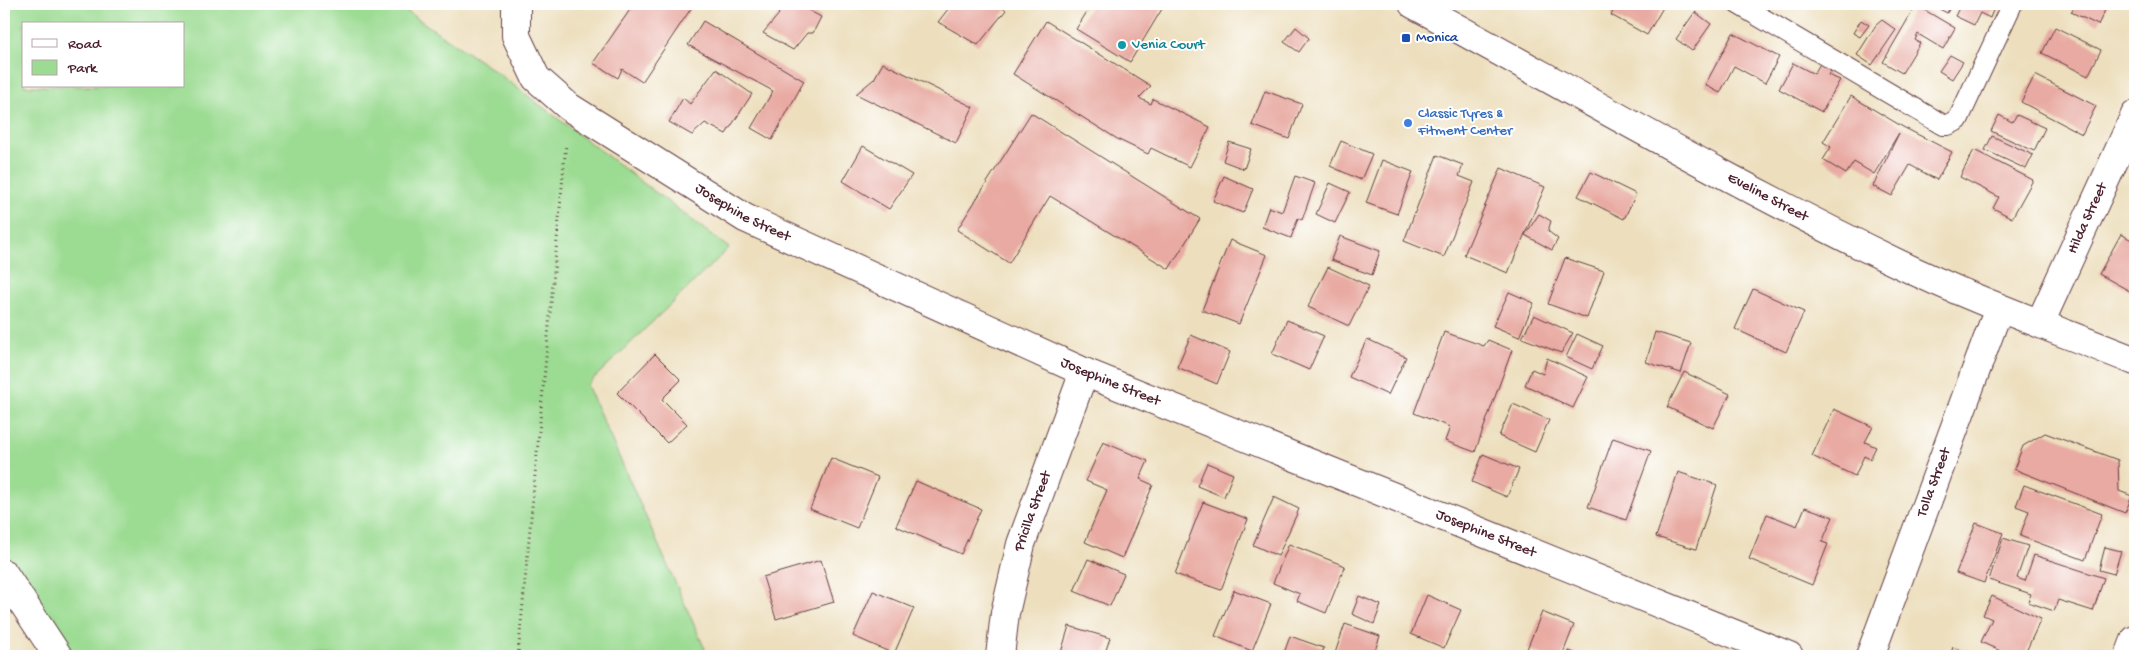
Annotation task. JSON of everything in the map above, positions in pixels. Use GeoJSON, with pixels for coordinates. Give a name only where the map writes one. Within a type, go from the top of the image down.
{"type":"FeatureCollection","features":[{"type":"Feature","properties":{"kind":"street","name":"Josephine Street"},"geometry":{"type":"LineString","coordinates":[[516,4],[516,36],[536,78],[569,106],[745,218],[1084,372],[1789,656]]}},
{"type":"Feature","properties":{"kind":"street","name":"Eveline Street"},"geometry":{"type":"LineString","coordinates":[[1413,4],[1773,201],[1897,263],[1999,308],[2135,361]]}},
{"type":"Feature","properties":{"kind":"street","name":"Hilda Street"},"geometry":{"type":"LineString","coordinates":[[2040,323],[2135,115]]}},
{"type":"Feature","properties":{"kind":"street","name":"Tolla Street"},"geometry":{"type":"LineString","coordinates":[[1870,656],[1999,308]]}},
{"type":"Feature","properties":{"kind":"street","name":"Pricilla Street"},"geometry":{"type":"LineString","coordinates":[[1000,656],[1005,613],[1021,544],[1084,372]]}},
{"type":"Feature","properties":{"kind":"street"},"geometry":{"type":"LineString","coordinates":[[4,574],[58,656]]}},
{"type":"Feature","properties":{"kind":"street"},"geometry":{"type":"LineString","coordinates":[[2130,656],[2135,640]]}},
{"type":"Feature","properties":{"kind":"lane"},"geometry":{"type":"LineString","coordinates":[[1738,4],[1943,125],[1948,125],[1958,120],[2012,4]]}},
{"type":"Feature","properties":{"kind":"path"},"geometry":{"type":"LineString","coordinates":[[518,656],[569,106]]}},
{"type":"Feature","properties":{"kind":"green space"},"geometry":{"type":"Polygon","coordinates":[[[4,4],[396,4],[499,74],[729,248],[587,385],[708,656],[58,656],[4,574],[4,4]]]}},
{"type":"Feature","properties":{"kind":"building"},"geometry":{"type":"Polygon","coordinates":[[[634,4],[694,4],[642,82],[622,69],[618,78],[593,63],[634,4]]]}},
{"type":"Feature","properties":{"kind":"building"},"geometry":{"type":"Polygon","coordinates":[[[775,4],[797,4],[821,17],[813,33],[807,33],[793,50],[763,33],[779,14],[773,7],[775,4]]]}},
{"type":"Feature","properties":{"kind":"building"},"geometry":{"type":"Polygon","coordinates":[[[952,4],[995,4],[1006,10],[978,45],[938,22],[952,4]]]}},
{"type":"Feature","properties":{"kind":"building","name":"Venia Court"},"geometry":{"type":"Polygon","coordinates":[[[1092,4],[1165,4],[1130,62],[1076,29],[1092,4]]]}},
{"type":"Feature","properties":{"kind":"building"},"geometry":{"type":"Polygon","coordinates":[[[1617,4],[1665,4],[1647,35],[1611,15],[1617,4]]]}},
{"type":"Feature","properties":{"kind":"building"},"geometry":{"type":"Polygon","coordinates":[[[1930,4],[1952,4],[1947,13],[1930,4]]]}},
{"type":"Feature","properties":{"kind":"building"},"geometry":{"type":"Polygon","coordinates":[[[1961,4],[1990,4],[1994,8],[1990,18],[1980,13],[1974,25],[1955,16],[1961,4]]]}},
{"type":"Feature","properties":{"kind":"building"},"geometry":{"type":"Polygon","coordinates":[[[2076,4],[2108,4],[2098,25],[2071,12],[2076,4]]]}},
{"type":"Feature","properties":{"kind":"building"},"geometry":{"type":"Polygon","coordinates":[[[1916,5],[1955,28],[1943,49],[1918,34],[1915,40],[1920,43],[1902,73],[1883,62],[1916,5]]]}},
{"type":"Feature","properties":{"kind":"building"},"geometry":{"type":"Polygon","coordinates":[[[1695,12],[1711,24],[1692,51],[1676,39],[1695,12]]]}},
{"type":"Feature","properties":{"kind":"building"},"geometry":{"type":"Polygon","coordinates":[[[1861,20],[1869,25],[1860,37],[1853,33],[1861,20]]]}},
{"type":"Feature","properties":{"kind":"building"},"geometry":{"type":"Polygon","coordinates":[[[1882,20],[1896,30],[1872,65],[1857,55],[1876,25],[1882,20]]]}},
{"type":"Feature","properties":{"kind":"building"},"geometry":{"type":"Polygon","coordinates":[[[703,21],[804,81],[772,140],[751,128],[773,91],[688,45],[703,21]]]}},
{"type":"Feature","properties":{"kind":"building"},"geometry":{"type":"Polygon","coordinates":[[[1046,21],[1151,86],[1139,98],[1151,104],[1153,99],[1210,127],[1190,167],[1151,148],[1148,154],[1119,140],[1013,74],[1046,21]]]}},
{"type":"Feature","properties":{"kind":"building"},"geometry":{"type":"Polygon","coordinates":[[[1296,27],[1309,38],[1299,52],[1284,42],[1296,27]]]}},
{"type":"Feature","properties":{"kind":"building"},"geometry":{"type":"Polygon","coordinates":[[[2055,27],[2101,50],[2088,76],[2042,53],[2055,27]]]}},
{"type":"Feature","properties":{"kind":"building"},"geometry":{"type":"Polygon","coordinates":[[[1733,33],[1779,57],[1765,83],[1734,66],[1720,93],[1705,85],[1733,33]]]}},
{"type":"Feature","properties":{"kind":"building"},"geometry":{"type":"Polygon","coordinates":[[[1950,55],[1963,62],[1952,79],[1939,71],[1950,55]]]}},
{"type":"Feature","properties":{"kind":"building"},"geometry":{"type":"Polygon","coordinates":[[[1821,62],[1832,69],[1828,75],[1840,80],[1822,112],[1779,89],[1793,63],[1814,74],[1821,62]]]}},
{"type":"Feature","properties":{"kind":"building"},"geometry":{"type":"Polygon","coordinates":[[[883,63],[973,107],[956,143],[856,94],[874,79],[883,63]]]}},
{"type":"Feature","properties":{"kind":"building"},"geometry":{"type":"Polygon","coordinates":[[[716,69],[752,94],[726,134],[705,123],[692,135],[669,122],[683,98],[690,104],[716,69]]]}},
{"type":"Feature","properties":{"kind":"building"},"geometry":{"type":"Polygon","coordinates":[[[2035,75],[2096,106],[2082,134],[2021,102],[2035,75]]]}},
{"type":"Feature","properties":{"kind":"building"},"geometry":{"type":"Polygon","coordinates":[[[1265,91],[1302,104],[1289,139],[1252,125],[1265,91]]]}},
{"type":"Feature","properties":{"kind":"building"},"geometry":{"type":"Polygon","coordinates":[[[1851,96],[1903,127],[1952,152],[1937,180],[1910,165],[1892,196],[1873,186],[1899,133],[1874,174],[1854,162],[1846,174],[1823,160],[1831,147],[1823,142],[1851,96]]]}},
{"type":"Feature","properties":{"kind":"building"},"geometry":{"type":"Polygon","coordinates":[[[1031,113],[1200,219],[1169,269],[1050,196],[1009,263],[957,230],[1031,113]]]}},
{"type":"Feature","properties":{"kind":"building"},"geometry":{"type":"Polygon","coordinates":[[[1999,115],[2012,122],[2017,115],[2045,128],[2034,151],[1991,131],[1999,115]]]}},
{"type":"Feature","properties":{"kind":"building"},"geometry":{"type":"Polygon","coordinates":[[[1992,136],[2033,155],[2026,169],[1985,150],[1992,136]]]}},
{"type":"Feature","properties":{"kind":"building"},"geometry":{"type":"Polygon","coordinates":[[[1341,141],[1372,154],[1361,180],[1330,166],[1341,141]]]}},
{"type":"Feature","properties":{"kind":"building"},"geometry":{"type":"Polygon","coordinates":[[[1229,142],[1251,149],[1244,169],[1223,161],[1229,142]]]}},
{"type":"Feature","properties":{"kind":"building"},"geometry":{"type":"Polygon","coordinates":[[[863,146],[912,175],[889,209],[843,181],[863,146]]]}},
{"type":"Feature","properties":{"kind":"building"},"geometry":{"type":"Polygon","coordinates":[[[1974,150],[2033,180],[2012,218],[1993,208],[1999,197],[1960,177],[1974,150]]]}},
{"type":"Feature","properties":{"kind":"building"},"geometry":{"type":"Polygon","coordinates":[[[1437,155],[1463,165],[1459,176],[1474,182],[1444,257],[1404,241],[1437,155]]]}},
{"type":"Feature","properties":{"kind":"building"},"geometry":{"type":"Polygon","coordinates":[[[1382,160],[1413,172],[1397,214],[1366,203],[1382,160]]]}},
{"type":"Feature","properties":{"kind":"building"},"geometry":{"type":"Polygon","coordinates":[[[1501,168],[1545,187],[1508,273],[1464,255],[1501,168]]]}},
{"type":"Feature","properties":{"kind":"building"},"geometry":{"type":"Polygon","coordinates":[[[1591,172],[1636,194],[1624,219],[1578,196],[1591,172]]]}},
{"type":"Feature","properties":{"kind":"building"},"geometry":{"type":"Polygon","coordinates":[[[1224,176],[1253,189],[1243,213],[1213,201],[1224,176]]]}},
{"type":"Feature","properties":{"kind":"building"},"geometry":{"type":"Polygon","coordinates":[[[1295,176],[1315,183],[1302,220],[1298,218],[1291,238],[1262,227],[1269,207],[1282,212],[1295,176]]]}},
{"type":"Feature","properties":{"kind":"building"},"geometry":{"type":"Polygon","coordinates":[[[1330,183],[1350,192],[1335,223],[1316,214],[1330,183]]]}},
{"type":"Feature","properties":{"kind":"building"},"geometry":{"type":"Polygon","coordinates":[[[1539,214],[1551,221],[1548,231],[1558,239],[1552,250],[1525,235],[1539,214]]]}},
{"type":"Feature","properties":{"kind":"building"},"geometry":{"type":"Polygon","coordinates":[[[2121,234],[2135,242],[2135,294],[2099,274],[2121,234]]]}},
{"type":"Feature","properties":{"kind":"building"},"geometry":{"type":"Polygon","coordinates":[[[1340,236],[1380,251],[1372,275],[1331,260],[1340,236]]]}},
{"type":"Feature","properties":{"kind":"building"},"geometry":{"type":"Polygon","coordinates":[[[1230,240],[1267,255],[1239,324],[1202,310],[1230,240]]]}},
{"type":"Feature","properties":{"kind":"building"},"geometry":{"type":"Polygon","coordinates":[[[1565,258],[1604,271],[1587,318],[1548,304],[1565,258]]]}},
{"type":"Feature","properties":{"kind":"building"},"geometry":{"type":"Polygon","coordinates":[[[1328,267],[1369,286],[1349,326],[1308,307],[1328,267]]]}},
{"type":"Feature","properties":{"kind":"building"},"geometry":{"type":"Polygon","coordinates":[[[1753,289],[1804,312],[1786,352],[1735,329],[1753,289]]]}},
{"type":"Feature","properties":{"kind":"building"},"geometry":{"type":"Polygon","coordinates":[[[1509,292],[1534,303],[1519,337],[1493,326],[1509,292]]]}},
{"type":"Feature","properties":{"kind":"building"},"geometry":{"type":"Polygon","coordinates":[[[1534,315],[1573,333],[1561,353],[1522,338],[1534,315]]]}},
{"type":"Feature","properties":{"kind":"building"},"geometry":{"type":"Polygon","coordinates":[[[1287,320],[1324,336],[1309,370],[1272,354],[1287,320]]]}},
{"type":"Feature","properties":{"kind":"building"},"geometry":{"type":"Polygon","coordinates":[[[1444,332],[1484,346],[1488,340],[1512,350],[1475,452],[1445,441],[1450,427],[1414,413],[1444,332]]]}},
{"type":"Feature","properties":{"kind":"building"},"geometry":{"type":"Polygon","coordinates":[[[1655,332],[1691,343],[1681,373],[1646,362],[1655,332]]]}},
{"type":"Feature","properties":{"kind":"building"},"geometry":{"type":"Polygon","coordinates":[[[1577,334],[1603,346],[1592,369],[1566,357],[1577,334]]]}},
{"type":"Feature","properties":{"kind":"building"},"geometry":{"type":"Polygon","coordinates":[[[1191,335],[1230,352],[1217,384],[1177,367],[1191,335]]]}},
{"type":"Feature","properties":{"kind":"building"},"geometry":{"type":"Polygon","coordinates":[[[1367,339],[1406,357],[1388,395],[1349,377],[1367,339]]]}},
{"type":"Feature","properties":{"kind":"building"},"geometry":{"type":"Polygon","coordinates":[[[655,354],[681,380],[662,399],[687,424],[667,443],[617,393],[655,354]]]}},
{"type":"Feature","properties":{"kind":"building"},"geometry":{"type":"Polygon","coordinates":[[[1547,358],[1588,377],[1573,408],[1525,385],[1532,369],[1543,374],[1547,358]]]}},
{"type":"Feature","properties":{"kind":"building"},"geometry":{"type":"Polygon","coordinates":[[[1684,372],[1730,394],[1713,428],[1667,407],[1684,372]]]}},
{"type":"Feature","properties":{"kind":"building"},"geometry":{"type":"Polygon","coordinates":[[[1513,404],[1549,420],[1535,452],[1499,436],[1513,404]]]}},
{"type":"Feature","properties":{"kind":"building"},"geometry":{"type":"Polygon","coordinates":[[[1834,409],[1873,427],[1865,442],[1876,447],[1870,459],[1864,456],[1855,476],[1812,456],[1834,409]]]}},
{"type":"Feature","properties":{"kind":"building"},"geometry":{"type":"Polygon","coordinates":[[[2045,433],[2118,460],[2119,491],[2132,496],[2125,513],[2014,469],[2023,446],[2045,433]]]}},
{"type":"Feature","properties":{"kind":"building"},"geometry":{"type":"Polygon","coordinates":[[[1613,438],[1651,451],[1626,520],[1588,507],[1613,438]]]}},
{"type":"Feature","properties":{"kind":"building"},"geometry":{"type":"Polygon","coordinates":[[[1103,442],[1148,461],[1140,479],[1153,485],[1122,558],[1085,542],[1107,490],[1086,481],[1103,442]]]}},
{"type":"Feature","properties":{"kind":"building"},"geometry":{"type":"Polygon","coordinates":[[[1483,454],[1519,469],[1507,497],[1472,482],[1483,454]]]}},
{"type":"Feature","properties":{"kind":"building"},"geometry":{"type":"Polygon","coordinates":[[[831,458],[878,477],[857,528],[810,509],[831,458]]]}},
{"type":"Feature","properties":{"kind":"building"},"geometry":{"type":"Polygon","coordinates":[[[1207,463],[1233,474],[1224,497],[1197,486],[1207,463]]]}},
{"type":"Feature","properties":{"kind":"building"},"geometry":{"type":"Polygon","coordinates":[[[1678,472],[1717,485],[1696,549],[1656,537],[1678,472]]]}},
{"type":"Feature","properties":{"kind":"building"},"geometry":{"type":"Polygon","coordinates":[[[916,481],[981,509],[961,554],[896,526],[916,481]]]}},
{"type":"Feature","properties":{"kind":"building"},"geometry":{"type":"Polygon","coordinates":[[[2024,485],[2102,514],[2085,560],[2020,536],[2029,511],[2016,506],[2024,485]]]}},
{"type":"Feature","properties":{"kind":"building"},"geometry":{"type":"Polygon","coordinates":[[[1274,497],[1299,509],[1278,556],[1253,545],[1274,497]]]}},
{"type":"Feature","properties":{"kind":"building"},"geometry":{"type":"Polygon","coordinates":[[[1203,502],[1248,519],[1221,590],[1175,574],[1203,502]]]}},
{"type":"Feature","properties":{"kind":"building"},"geometry":{"type":"Polygon","coordinates":[[[1805,507],[1833,517],[1822,542],[1828,544],[1812,585],[1749,559],[1767,514],[1797,526],[1805,507]]]}},
{"type":"Feature","properties":{"kind":"building"},"geometry":{"type":"Polygon","coordinates":[[[1976,523],[2003,533],[1984,583],[1956,573],[1976,523]]]}},
{"type":"Feature","properties":{"kind":"building"},"geometry":{"type":"Polygon","coordinates":[[[2003,538],[2028,546],[2017,578],[2025,581],[2034,555],[2104,578],[2093,611],[2058,600],[2054,611],[2028,602],[2031,594],[1989,580],[2003,538]]]}},
{"type":"Feature","properties":{"kind":"building"},"geometry":{"type":"Polygon","coordinates":[[[1289,544],[1345,566],[1326,613],[1297,601],[1300,594],[1273,583],[1289,544]]]}},
{"type":"Feature","properties":{"kind":"building"},"geometry":{"type":"Polygon","coordinates":[[[2105,547],[2121,551],[2114,574],[2099,570],[2105,547]]]}},
{"type":"Feature","properties":{"kind":"building"},"geometry":{"type":"Polygon","coordinates":[[[1088,559],[1124,574],[1110,606],[1074,591],[1088,559]]]}},
{"type":"Feature","properties":{"kind":"building"},"geometry":{"type":"Polygon","coordinates":[[[821,560],[834,602],[776,619],[763,577],[821,560]]]}},
{"type":"Feature","properties":{"kind":"building"},"geometry":{"type":"Polygon","coordinates":[[[1234,590],[1271,604],[1252,651],[1215,636],[1234,590]]]}},
{"type":"Feature","properties":{"kind":"building"},"geometry":{"type":"Polygon","coordinates":[[[873,591],[914,608],[894,654],[853,636],[873,591]]]}},
{"type":"Feature","properties":{"kind":"building"},"geometry":{"type":"Polygon","coordinates":[[[1427,595],[1461,610],[1444,648],[1411,634],[1427,595]]]}},
{"type":"Feature","properties":{"kind":"building"},"geometry":{"type":"Polygon","coordinates":[[[1359,596],[1381,605],[1374,624],[1352,614],[1359,596]]]}},
{"type":"Feature","properties":{"kind":"building"},"geometry":{"type":"Polygon","coordinates":[[[1992,596],[2041,619],[2024,656],[2011,656],[1981,642],[1992,619],[1983,615],[1992,596]]]}},
{"type":"Feature","properties":{"kind":"building"},"geometry":{"type":"Polygon","coordinates":[[[1542,612],[1574,625],[1562,656],[1546,656],[1527,649],[1542,612]]]}},
{"type":"Feature","properties":{"kind":"building"},"geometry":{"type":"Polygon","coordinates":[[[1345,624],[1380,636],[1373,656],[1334,656],[1345,624]]]}},
{"type":"Feature","properties":{"kind":"building"},"geometry":{"type":"Polygon","coordinates":[[[1069,626],[1110,638],[1104,656],[1060,656],[1069,626]]]}},
{"type":"Feature","properties":{"kind":"building"},"geometry":{"type":"Polygon","coordinates":[[[1290,636],[1324,648],[1321,656],[1283,656],[1290,636]]]}},
{"type":"Feature","properties":{"kind":"building"},"geometry":{"type":"Polygon","coordinates":[[[1953,647],[1976,656],[1950,656],[1953,647]]]}},
{"type":"Feature","properties":{"kind":"building"},"geometry":{"type":"Polygon","coordinates":[[[1569,651],[1582,656],[1567,656],[1569,651]]]}},
{"type":"Feature","properties":{"kind":"place","name":"Monica"},"geometry":{"type":"Point","coordinates":[1406,38]}},
{"type":"Feature","properties":{"kind":"place","name":"Venia Court"},"geometry":{"type":"Point","coordinates":[1122,45]}},
{"type":"Feature","properties":{"kind":"place","name":"Classic Tyres & Fitment Center"},"geometry":{"type":"Point","coordinates":[1408,123]}}]}
